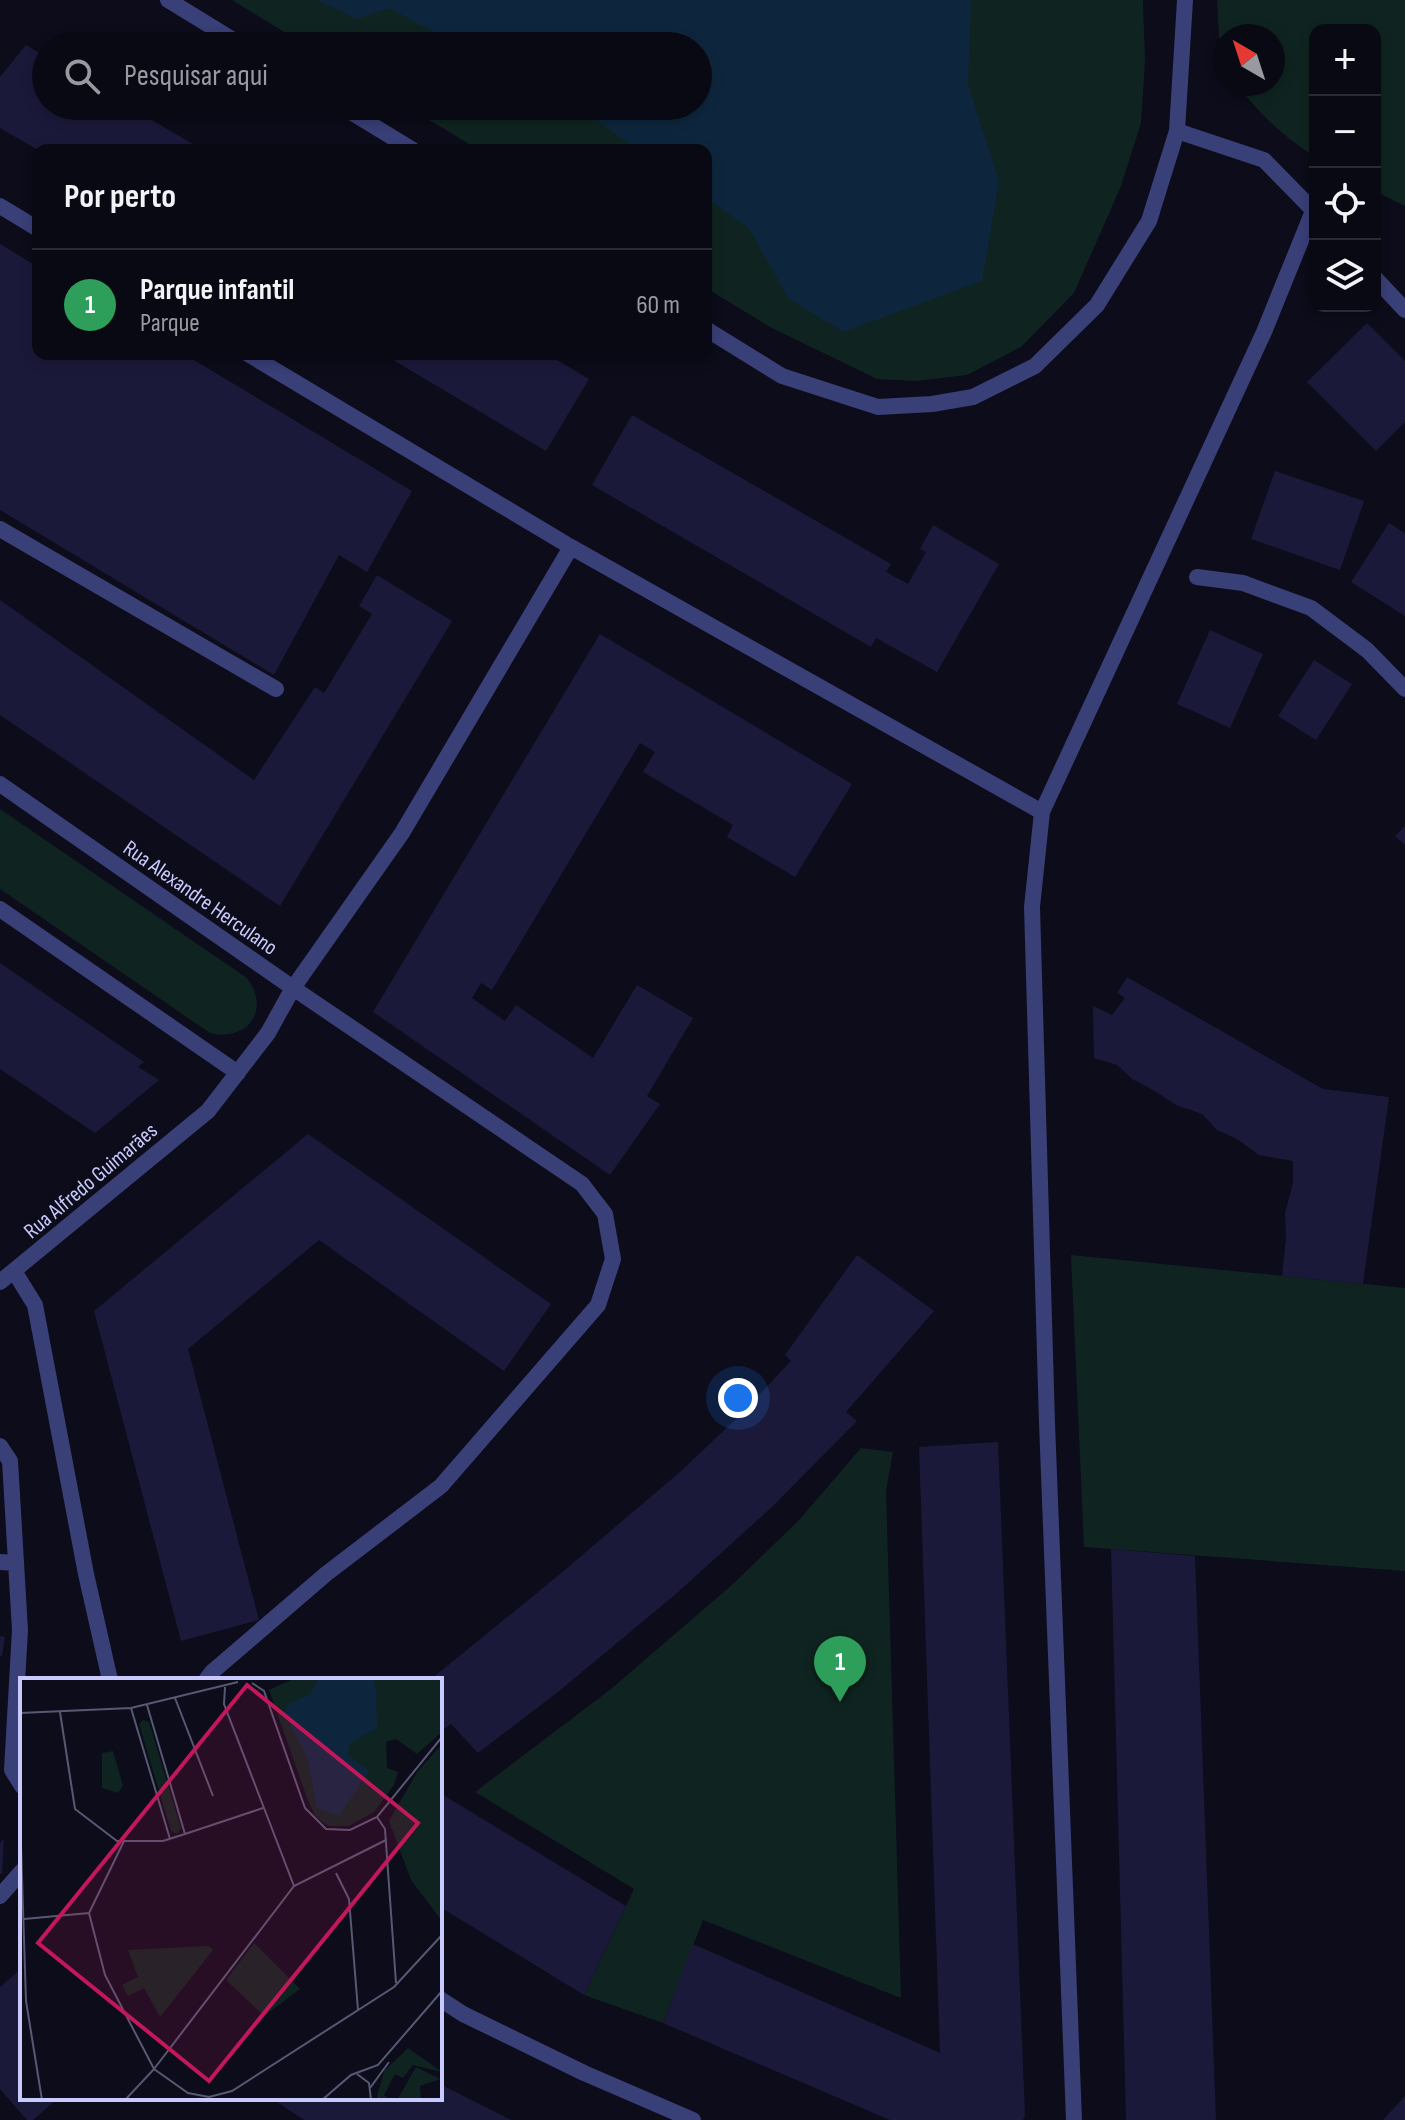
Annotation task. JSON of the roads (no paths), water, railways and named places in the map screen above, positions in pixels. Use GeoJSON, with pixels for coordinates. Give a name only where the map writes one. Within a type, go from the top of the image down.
{"type":"FeatureCollection","features":[{"type":"Feature","properties":{"kind":"street"},"geometry":{"type":"LineString","coordinates":[[168,0],[220,32]]}},
{"type":"Feature","properties":{"kind":"street"},"geometry":{"type":"LineString","coordinates":[[712,333],[782,376],[878,407],[932,404],[973,397],[1035,366],[1097,305],[1149,221],[1177,131],[1185,0]]}},
{"type":"Feature","properties":{"kind":"street"},"geometry":{"type":"LineString","coordinates":[[364,120],[403,144]]}},
{"type":"Feature","properties":{"kind":"street"},"geometry":{"type":"LineString","coordinates":[[1177,131],[1264,160],[1309,207]]}},
{"type":"Feature","properties":{"kind":"street"},"geometry":{"type":"LineString","coordinates":[[0,206],[32,225]]}},
{"type":"Feature","properties":{"kind":"street"},"geometry":{"type":"LineString","coordinates":[[1074,2120],[1047,1423],[1032,907],[1042,812],[1264,332],[1309,224]]}},
{"type":"Feature","properties":{"kind":"street"},"geometry":{"type":"LineString","coordinates":[[1381,284],[1405,310]]}},
{"type":"Feature","properties":{"kind":"street"},"geometry":{"type":"LineString","coordinates":[[258,360],[571,547],[1042,812]]}},
{"type":"Feature","properties":{"kind":"street"},"geometry":{"type":"LineString","coordinates":[[0,529],[276,689]]}},
{"type":"Feature","properties":{"kind":"street"},"geometry":{"type":"LineString","coordinates":[[0,909],[238,1073],[268,1033],[293,988],[402,833],[571,547]]}},
{"type":"Feature","properties":{"kind":"street"},"geometry":{"type":"LineString","coordinates":[[1197,577],[1243,583],[1311,608],[1367,650],[1405,689]]}},
{"type":"Feature","properties":{"kind":"street","name":"Rua Alexandre Herculano"},"geometry":{"type":"LineString","coordinates":[[0,784],[582,1184],[605,1214],[613,1259],[598,1305],[441,1486],[326,1574],[208,1678]]}},
{"type":"Feature","properties":{"kind":"street","name":"Rua Alfredo Guimarães"},"geometry":{"type":"LineString","coordinates":[[0,1282],[208,1111],[238,1073]]}},
{"type":"Feature","properties":{"kind":"street"},"geometry":{"type":"LineString","coordinates":[[14,1271],[35,1305],[86,1574],[110,1678]]}},
{"type":"Feature","properties":{"kind":"street"},"geometry":{"type":"LineString","coordinates":[[0,1446],[10,1461],[8,1563],[20,1630],[12,1770],[20,1783]]}},
{"type":"Feature","properties":{"kind":"street"},"geometry":{"type":"LineString","coordinates":[[0,1896],[20,1873]]}},
{"type":"Feature","properties":{"kind":"street"},"geometry":{"type":"LineString","coordinates":[[442,2000],[463,2014],[584,2073],[693,2120]]}},
{"type":"Feature","properties":{"kind":"water"},"geometry":{"type":"Polygon","coordinates":[[[317,0],[971,0],[968,84],[999,182],[982,281],[843,332],[788,298],[749,228],[712,202],[712,144],[630,144],[596,120],[712,120],[712,32],[434,32],[389,8],[357,19],[317,0]]]}},
{"type":"Feature","properties":{"kind":"place","name":"Parque infantil"},"geometry":{"type":"Point","coordinates":[840,1702]}}]}
